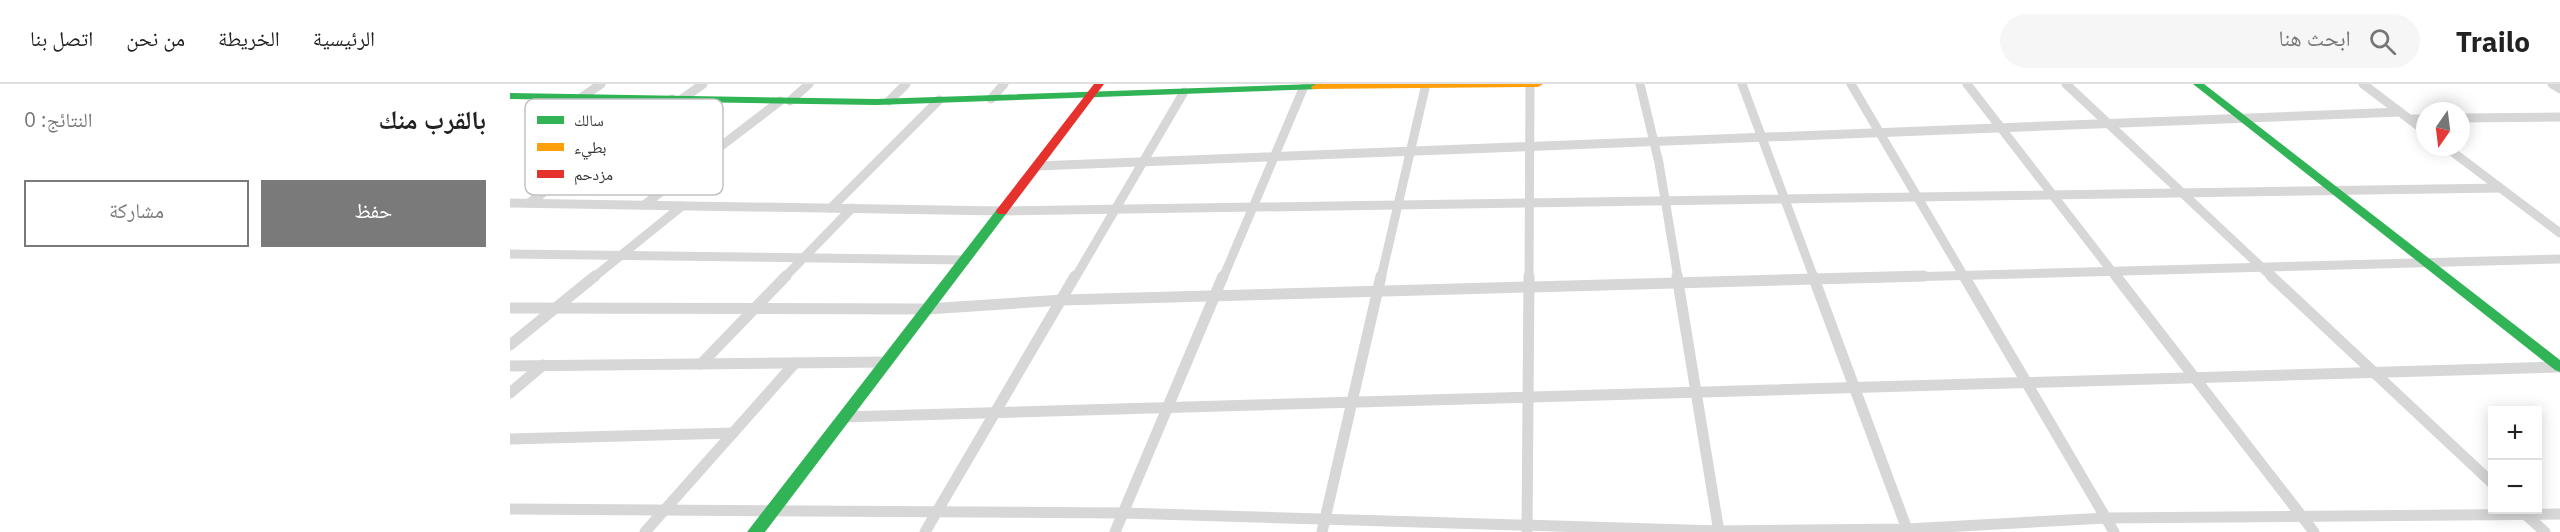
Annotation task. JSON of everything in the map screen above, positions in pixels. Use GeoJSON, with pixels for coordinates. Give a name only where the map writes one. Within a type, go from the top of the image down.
{"type":"FeatureCollection","features":[{"type":"Feature","properties":{"kind":"street"},"geometry":{"type":"LineString","coordinates":[[582,98],[602,84]]}},
{"type":"Feature","properties":{"kind":"street"},"geometry":{"type":"LineString","coordinates":[[510,96],[677,99],[703,84]]}},
{"type":"Feature","properties":{"kind":"street"},"geometry":{"type":"LineString","coordinates":[[723,146],[809,84]]}},
{"type":"Feature","properties":{"kind":"street"},"geometry":{"type":"LineString","coordinates":[[889,101],[906,84]]}},
{"type":"Feature","properties":{"kind":"street"},"geometry":{"type":"LineString","coordinates":[[991,99],[1004,84]]}},
{"type":"Feature","properties":{"kind":"street"},"geometry":{"type":"LineString","coordinates":[[756,532],[1099,84]]}},
{"type":"Feature","properties":{"kind":"street"},"geometry":{"type":"LineString","coordinates":[[1527,529],[1530,84]]}},
{"type":"Feature","properties":{"kind":"street"},"geometry":{"type":"LineString","coordinates":[[723,99],[889,101],[1090,96],[1304,86],[1538,84]]}},
{"type":"Feature","properties":{"kind":"street"},"geometry":{"type":"LineString","coordinates":[[1640,84],[1654,140],[1665,201],[1719,532]]}},
{"type":"Feature","properties":{"kind":"street"},"geometry":{"type":"LineString","coordinates":[[1742,84],[1908,530]]}},
{"type":"Feature","properties":{"kind":"street"},"geometry":{"type":"LineString","coordinates":[[1851,84],[2114,532]]}},
{"type":"Feature","properties":{"kind":"street"},"geometry":{"type":"LineString","coordinates":[[1967,84],[2314,532]]}},
{"type":"Feature","properties":{"kind":"street"},"geometry":{"type":"LineString","coordinates":[[2066,84],[2488,478]]}},
{"type":"Feature","properties":{"kind":"street"},"geometry":{"type":"LineString","coordinates":[[2198,84],[2560,367]]}},
{"type":"Feature","properties":{"kind":"street"},"geometry":{"type":"LineString","coordinates":[[2363,84],[2416,124]]}},
{"type":"Feature","properties":{"kind":"street"},"geometry":{"type":"LineString","coordinates":[[2552,84],[2560,89]]}},
{"type":"Feature","properties":{"kind":"street"},"geometry":{"type":"LineString","coordinates":[[1115,532],[1304,86]]}},
{"type":"Feature","properties":{"kind":"street"},"geometry":{"type":"LineString","coordinates":[[1324,526],[1425,86]]}},
{"type":"Feature","properties":{"kind":"street"},"geometry":{"type":"LineString","coordinates":[[925,532],[1118,208],[1184,92]]}},
{"type":"Feature","properties":{"kind":"street"},"geometry":{"type":"LineString","coordinates":[[831,208],[939,100]]}},
{"type":"Feature","properties":{"kind":"street"},"geometry":{"type":"LineString","coordinates":[[1037,166],[2400,112]]}},
{"type":"Feature","properties":{"kind":"street"},"geometry":{"type":"LineString","coordinates":[[2470,118],[2560,117]]}},
{"type":"Feature","properties":{"kind":"street"},"geometry":{"type":"LineString","coordinates":[[2410,119],[2416,119]]}},
{"type":"Feature","properties":{"kind":"street"},"geometry":{"type":"LineString","coordinates":[[2458,156],[2560,233]]}},
{"type":"Feature","properties":{"kind":"street"},"geometry":{"type":"LineString","coordinates":[[510,203],[1002,211],[1254,205],[1398,205],[2500,188]]}},
{"type":"Feature","properties":{"kind":"street"},"geometry":{"type":"LineString","coordinates":[[529,203],[540,195]]}},
{"type":"Feature","properties":{"kind":"street"},"geometry":{"type":"LineString","coordinates":[[644,205],[657,195]]}},
{"type":"Feature","properties":{"kind":"street"},"geometry":{"type":"LineString","coordinates":[[510,345],[682,206]]}},
{"type":"Feature","properties":{"kind":"street"},"geometry":{"type":"LineString","coordinates":[[701,364],[852,208]]}},
{"type":"Feature","properties":{"kind":"street"},"geometry":{"type":"LineString","coordinates":[[2548,224],[2560,224]]}},
{"type":"Feature","properties":{"kind":"street"},"geometry":{"type":"LineString","coordinates":[[510,254],[805,256],[964,260]]}},
{"type":"Feature","properties":{"kind":"street"},"geometry":{"type":"LineString","coordinates":[[510,308],[927,309],[1063,300],[1215,295],[1529,289],[1963,274],[2560,259]]}},
{"type":"Feature","properties":{"kind":"street"},"geometry":{"type":"LineString","coordinates":[[510,366],[886,362]]}},
{"type":"Feature","properties":{"kind":"street"},"geometry":{"type":"LineString","coordinates":[[645,532],[795,363]]}},
{"type":"Feature","properties":{"kind":"street"},"geometry":{"type":"LineString","coordinates":[[510,393],[543,365]]}},
{"type":"Feature","properties":{"kind":"street"},"geometry":{"type":"LineString","coordinates":[[844,417],[2560,367]]}},
{"type":"Feature","properties":{"kind":"street"},"geometry":{"type":"LineString","coordinates":[[510,439],[733,433]]}},
{"type":"Feature","properties":{"kind":"street"},"geometry":{"type":"LineString","coordinates":[[510,509],[1123,513],[1324,526],[1719,532],[1908,530],[2106,518],[2303,518],[2488,513]]}},
{"type":"Feature","properties":{"kind":"street"},"geometry":{"type":"LineString","coordinates":[[2542,513],[2560,514]]}},
{"type":"Feature","properties":{"kind":"street"},"geometry":{"type":"LineString","coordinates":[[2526,514],[2545,532]]}},
{"type":"Feature","properties":{"kind":"traffic: fast"},"geometry":{"type":"LineString","coordinates":[[2198,84],[2560,367]]}},
{"type":"Feature","properties":{"kind":"traffic: fast"},"geometry":{"type":"LineString","coordinates":[[723,99],[876,102],[1316,87]]}},
{"type":"Feature","properties":{"kind":"traffic: fast"},"geometry":{"type":"LineString","coordinates":[[510,96],[693,99]]}},
{"type":"Feature","properties":{"kind":"traffic: fast"},"geometry":{"type":"LineString","coordinates":[[756,532],[1002,211]]}},
{"type":"Feature","properties":{"kind":"traffic: slow"},"geometry":{"type":"LineString","coordinates":[[1316,87],[1538,84]]}},
{"type":"Feature","properties":{"kind":"traffic: jam"},"geometry":{"type":"LineString","coordinates":[[1002,211],[1099,84]]}}]}
